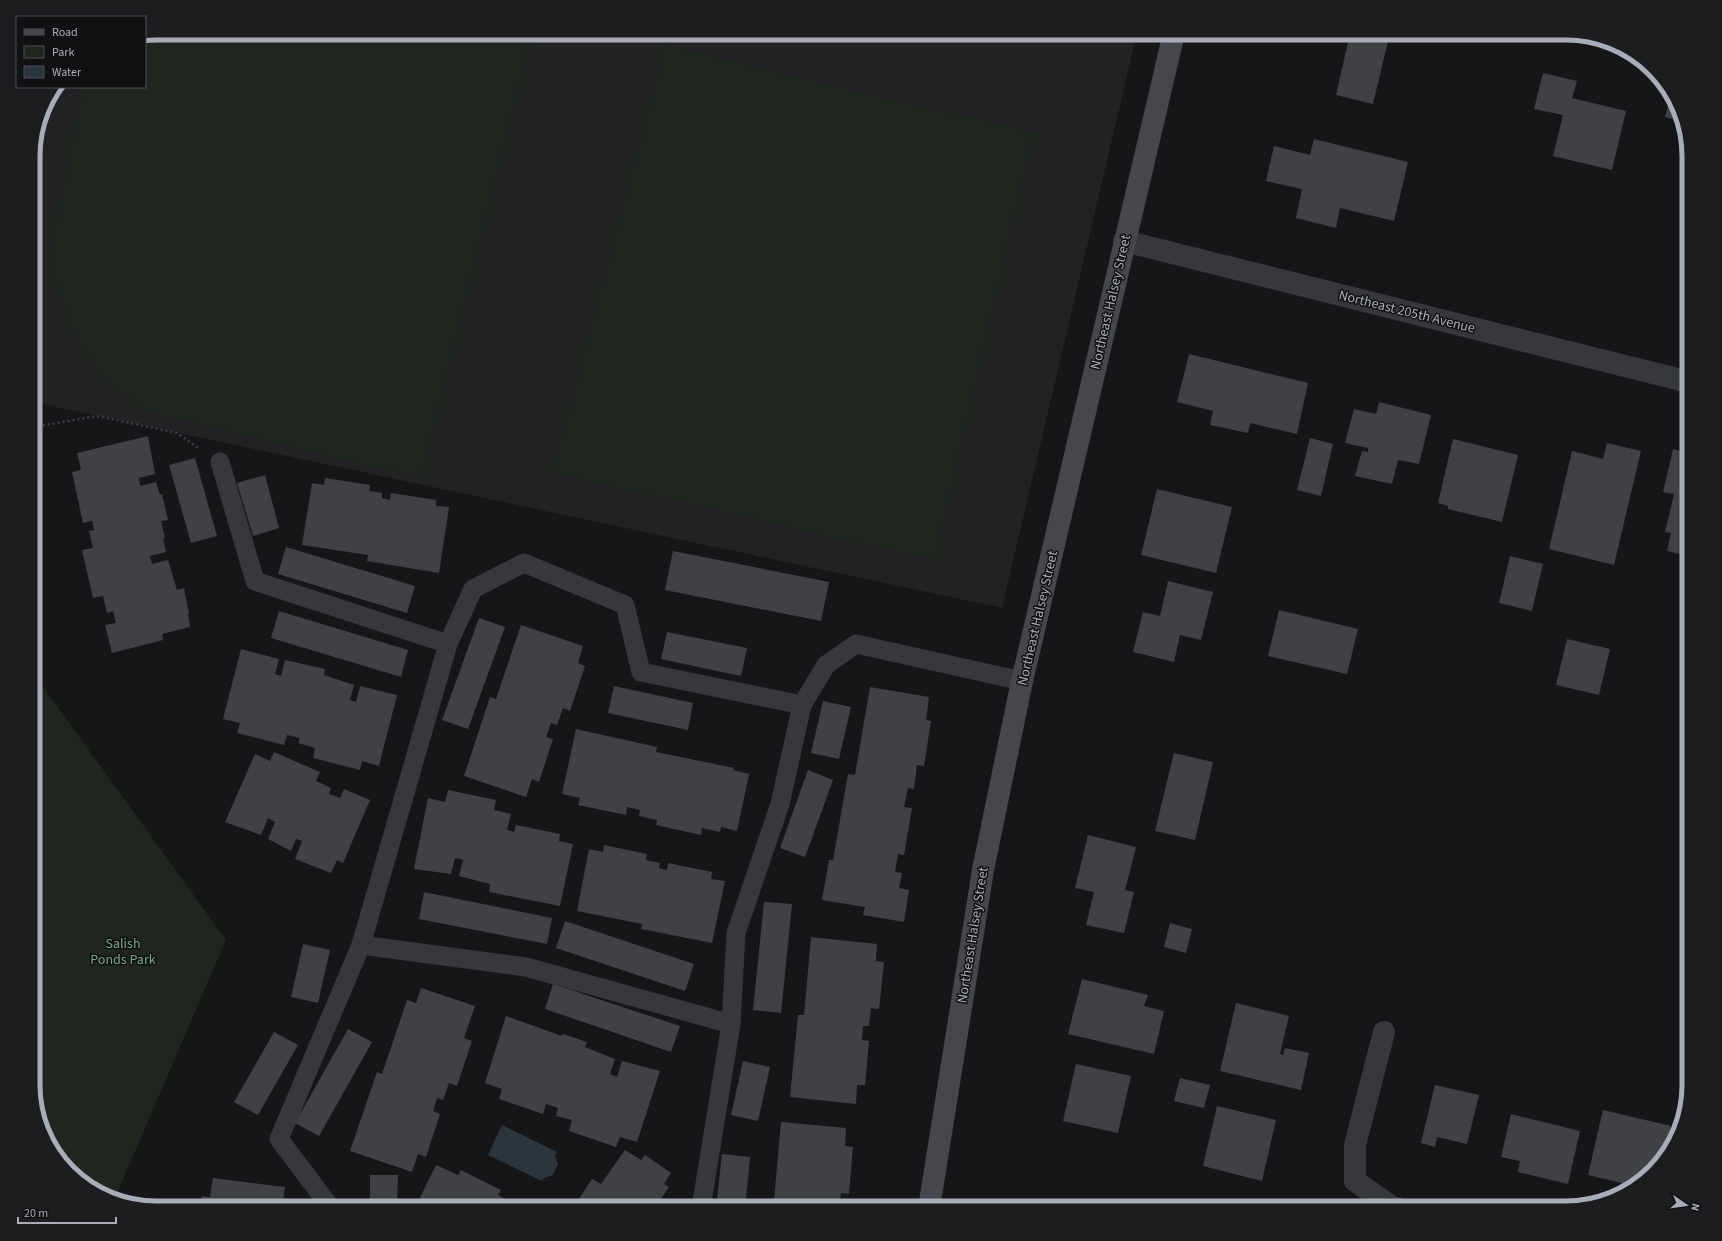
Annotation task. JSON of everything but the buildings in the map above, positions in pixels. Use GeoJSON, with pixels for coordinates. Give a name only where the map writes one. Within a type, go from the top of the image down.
{"type":"FeatureCollection","features":[{"type":"Feature","properties":{"kind":"street","name":"Northeast Halsey Street"},"geometry":{"type":"LineString","coordinates":[[930,1201],[982,870],[1022,681],[1172,40]]}},
{"type":"Feature","properties":{"kind":"street","name":"Northeast 205th Avenue"},"geometry":{"type":"LineString","coordinates":[[1124,241],[1682,380]]}},
{"type":"Feature","properties":{"kind":"street"},"geometry":{"type":"LineString","coordinates":[[1384,1032],[1355,1145],[1356,1181],[1384,1201]]}},
{"type":"Feature","properties":{"kind":"lane"},"geometry":{"type":"LineString","coordinates":[[220,462],[256,581],[448,644]]}},
{"type":"Feature","properties":{"kind":"lane"},"geometry":{"type":"LineString","coordinates":[[326,1201],[279,1139],[361,946],[448,644],[473,589],[524,563],[625,605],[641,672],[802,706]]}},
{"type":"Feature","properties":{"kind":"lane"},"geometry":{"type":"LineString","coordinates":[[702,1201],[731,1024],[736,933],[780,804],[802,706],[826,665],[856,644],[1022,681]]}},
{"type":"Feature","properties":{"kind":"lane"},"geometry":{"type":"LineString","coordinates":[[361,946],[526,967],[731,1024]]}},
{"type":"Feature","properties":{"kind":"path"},"geometry":{"type":"LineString","coordinates":[[40,426],[97,416],[177,433],[220,462]]}},
{"type":"Feature","properties":{"kind":"shaded area"},"geometry":{"type":"Polygon","coordinates":[[[146,40],[149,40],[1135,40],[1002,608],[40,403],[40,149],[44,126],[56,98],[62,88],[146,88],[146,40]]]}},
{"type":"Feature","properties":{"kind":"green space"},"geometry":{"type":"Polygon","coordinates":[[[146,40],[530,40],[421,477],[146,411],[106,378],[82,347],[65,308],[59,286],[48,267],[84,88],[146,88],[146,40]]]}},
{"type":"Feature","properties":{"kind":"green space"},"geometry":{"type":"Polygon","coordinates":[[[666,46],[1033,133],[934,560],[553,472],[666,46]]]}},
{"type":"Feature","properties":{"kind":"green space","name":"Salish Ponds Park"},"geometry":{"type":"Polygon","coordinates":[[[40,683],[226,940],[117,1194],[112,1192],[85,1177],[64,1156],[49,1129],[42,1108],[40,1092],[40,683]]]}},
{"type":"Feature","properties":{"kind":"water"},"geometry":{"type":"Polygon","coordinates":[[[502,1125],[557,1152],[555,1156],[558,1164],[553,1175],[544,1178],[542,1181],[488,1155],[502,1125]]]}}]}
